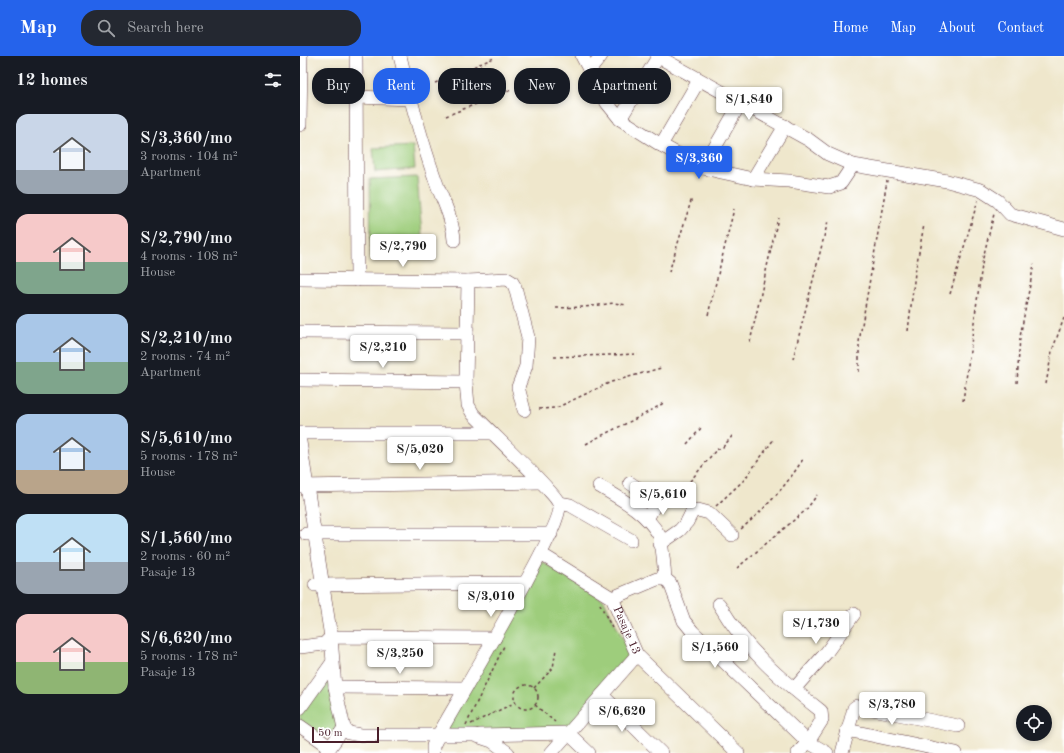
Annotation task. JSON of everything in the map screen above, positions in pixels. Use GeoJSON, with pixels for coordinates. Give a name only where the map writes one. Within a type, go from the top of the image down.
{"type":"FeatureCollection","features":[{"type":"Feature","properties":{"kind":"street"},"geometry":{"type":"LineString","coordinates":[[300,56],[300,125]]}},
{"type":"Feature","properties":{"kind":"street"},"geometry":{"type":"LineString","coordinates":[[356,56],[356,68]]}},
{"type":"Feature","properties":{"kind":"street"},"geometry":{"type":"LineString","coordinates":[[400,56],[403,68]]}},
{"type":"Feature","properties":{"kind":"street"},"geometry":{"type":"LineString","coordinates":[[582,56],[588,68]]}},
{"type":"Feature","properties":{"kind":"street"},"geometry":{"type":"LineString","coordinates":[[591,68],[601,56]]}},
{"type":"Feature","properties":{"kind":"street"},"geometry":{"type":"LineString","coordinates":[[620,119],[658,56],[699,80],[785,126],[809,140],[828,154],[853,165],[981,190],[998,202],[1010,214],[1064,230]]}},
{"type":"Feature","properties":{"kind":"street"},"geometry":{"type":"LineString","coordinates":[[661,146],[699,80]]}},
{"type":"Feature","properties":{"kind":"street"},"geometry":{"type":"LineString","coordinates":[[703,168],[741,102]]}},
{"type":"Feature","properties":{"kind":"street"},"geometry":{"type":"LineString","coordinates":[[356,104],[357,280]]}},
{"type":"Feature","properties":{"kind":"street"},"geometry":{"type":"LineString","coordinates":[[412,104],[435,181],[453,225],[454,240]]}},
{"type":"Feature","properties":{"kind":"street"},"geometry":{"type":"LineString","coordinates":[[608,104],[620,119],[661,146],[703,168],[753,179],[789,181],[829,186],[841,183],[853,165]]}},
{"type":"Feature","properties":{"kind":"street"},"geometry":{"type":"LineString","coordinates":[[753,179],[785,126]]}},
{"type":"Feature","properties":{"kind":"street"},"geometry":{"type":"LineString","coordinates":[[300,280],[468,281],[507,279],[512,282],[515,287],[528,337],[526,366],[518,387],[524,410]]}},
{"type":"Feature","properties":{"kind":"street"},"geometry":{"type":"LineString","coordinates":[[468,281],[466,382],[468,405],[473,414],[541,482],[559,503],[570,505],[631,540]]}},
{"type":"Feature","properties":{"kind":"street"},"geometry":{"type":"LineString","coordinates":[[300,332],[467,333]]}},
{"type":"Feature","properties":{"kind":"street"},"geometry":{"type":"LineString","coordinates":[[300,380],[466,382]]}},
{"type":"Feature","properties":{"kind":"street"},"geometry":{"type":"LineString","coordinates":[[300,433],[492,433]]}},
{"type":"Feature","properties":{"kind":"street"},"geometry":{"type":"LineString","coordinates":[[300,442],[302,489],[335,687],[344,728],[349,733],[360,735],[568,733],[589,753]]}},
{"type":"Feature","properties":{"kind":"street"},"geometry":{"type":"LineString","coordinates":[[302,489],[541,482]]}},
{"type":"Feature","properties":{"kind":"street"},"geometry":{"type":"LineString","coordinates":[[630,483],[657,501],[647,519]]}},
{"type":"Feature","properties":{"kind":"street"},"geometry":{"type":"LineString","coordinates":[[599,486],[629,504],[647,519],[659,536],[665,579]]}},
{"type":"Feature","properties":{"kind":"street"},"geometry":{"type":"LineString","coordinates":[[433,753],[433,746],[465,688],[501,639],[524,584],[551,534],[559,515],[559,503]]}},
{"type":"Feature","properties":{"kind":"street"},"geometry":{"type":"LineString","coordinates":[[660,544],[680,530],[694,510],[709,513],[732,535]]}},
{"type":"Feature","properties":{"kind":"street"},"geometry":{"type":"LineString","coordinates":[[310,534],[551,534]]}},
{"type":"Feature","properties":{"kind":"street","name":"Pasaje 13"},"geometry":{"type":"LineString","coordinates":[[541,554],[612,598],[637,654],[738,753]]}},
{"type":"Feature","properties":{"kind":"street"},"geometry":{"type":"LineString","coordinates":[[612,598],[657,578],[665,579],[670,583],[684,620],[693,632],[808,742],[827,753]]}},
{"type":"Feature","properties":{"kind":"street"},"geometry":{"type":"LineString","coordinates":[[319,585],[524,584]]}},
{"type":"Feature","properties":{"kind":"street"},"geometry":{"type":"LineString","coordinates":[[719,604],[732,627],[751,650],[821,711],[823,715],[822,720],[808,742],[798,753]]}},
{"type":"Feature","properties":{"kind":"street"},"geometry":{"type":"LineString","coordinates":[[794,689],[829,648],[854,614]]}},
{"type":"Feature","properties":{"kind":"street"},"geometry":{"type":"LineString","coordinates":[[300,647],[328,641],[501,639]]}},
{"type":"Feature","properties":{"kind":"street"},"geometry":{"type":"LineString","coordinates":[[551,753],[637,654]]}},
{"type":"Feature","properties":{"kind":"street"},"geometry":{"type":"LineString","coordinates":[[300,708],[332,663]]}},
{"type":"Feature","properties":{"kind":"street"},"geometry":{"type":"LineString","coordinates":[[335,687],[465,688]]}},
{"type":"Feature","properties":{"kind":"street"},"geometry":{"type":"LineString","coordinates":[[602,696],[660,753]]}},
{"type":"Feature","properties":{"kind":"street"},"geometry":{"type":"LineString","coordinates":[[842,753],[854,708],[857,706],[958,726]]}},
{"type":"Feature","properties":{"kind":"street"},"geometry":{"type":"LineString","coordinates":[[300,726],[328,750],[344,728]]}},
{"type":"Feature","properties":{"kind":"street"},"geometry":{"type":"LineString","coordinates":[[847,730],[956,753]]}},
{"type":"Feature","properties":{"kind":"street"},"geometry":{"type":"LineString","coordinates":[[474,735],[492,741],[508,753]]}},
{"type":"Feature","properties":{"kind":"path"},"geometry":{"type":"LineString","coordinates":[[435,83],[494,58]]}},
{"type":"Feature","properties":{"kind":"path"},"geometry":{"type":"LineString","coordinates":[[446,116],[511,90]]}},
{"type":"Feature","properties":{"kind":"path"},"geometry":{"type":"LineString","coordinates":[[859,372],[858,342],[889,171]]}},
{"type":"Feature","properties":{"kind":"path"},"geometry":{"type":"LineString","coordinates":[[950,294],[981,190]]}},
{"type":"Feature","properties":{"kind":"path"},"geometry":{"type":"LineString","coordinates":[[669,272],[692,198]]}},
{"type":"Feature","properties":{"kind":"path"},"geometry":{"type":"LineString","coordinates":[[963,401],[983,258],[998,202]]}},
{"type":"Feature","properties":{"kind":"path"},"geometry":{"type":"LineString","coordinates":[[708,315],[734,209]]}},
{"type":"Feature","properties":{"kind":"path"},"geometry":{"type":"LineString","coordinates":[[750,342],[778,218]]}},
{"type":"Feature","properties":{"kind":"path"},"geometry":{"type":"LineString","coordinates":[[793,359],[828,221]]}},
{"type":"Feature","properties":{"kind":"path"},"geometry":{"type":"LineString","coordinates":[[908,332],[915,273],[924,225]]}},
{"type":"Feature","properties":{"kind":"path"},"geometry":{"type":"LineString","coordinates":[[1017,383],[1020,337],[1034,264]]}},
{"type":"Feature","properties":{"kind":"path"},"geometry":{"type":"LineString","coordinates":[[556,308],[585,307],[614,302],[626,305]]}},
{"type":"Feature","properties":{"kind":"path"},"geometry":{"type":"LineString","coordinates":[[1046,384],[1052,351],[1064,318]]}},
{"type":"Feature","properties":{"kind":"path"},"geometry":{"type":"LineString","coordinates":[[554,357],[638,354]]}},
{"type":"Feature","properties":{"kind":"path"},"geometry":{"type":"LineString","coordinates":[[539,409],[556,408],[611,382],[661,368]]}},
{"type":"Feature","properties":{"kind":"path"},"geometry":{"type":"LineString","coordinates":[[586,444],[605,433],[644,416],[665,402]]}},
{"type":"Feature","properties":{"kind":"path"},"geometry":{"type":"LineString","coordinates":[[687,444],[701,428]]}},
{"type":"Feature","properties":{"kind":"path"},"geometry":{"type":"LineString","coordinates":[[686,486],[716,450],[723,447],[733,435]]}},
{"type":"Feature","properties":{"kind":"path"},"geometry":{"type":"LineString","coordinates":[[709,513],[744,480],[774,439]]}},
{"type":"Feature","properties":{"kind":"path"},"geometry":{"type":"LineString","coordinates":[[732,535],[757,516],[792,477],[803,459]]}},
{"type":"Feature","properties":{"kind":"path"},"geometry":{"type":"LineString","coordinates":[[737,568],[806,510],[817,495]]}},
{"type":"Feature","properties":{"kind":"path"},"geometry":{"type":"LineString","coordinates":[[599,601],[612,628]]}},
{"type":"Feature","properties":{"kind":"path"},"geometry":{"type":"LineString","coordinates":[[501,639],[466,726],[515,703]]}},
{"type":"Feature","properties":{"kind":"path"},"geometry":{"type":"LineString","coordinates":[[534,688],[553,668],[556,649]]}},
{"type":"Feature","properties":{"kind":"path"},"geometry":{"type":"LineString","coordinates":[[527,685],[534,688],[538,694],[535,705],[525,709],[515,703],[514,692],[519,686],[527,685]]}},
{"type":"Feature","properties":{"kind":"path"},"geometry":{"type":"LineString","coordinates":[[535,705],[557,724]]}},
{"type":"Feature","properties":{"kind":"green space"},"geometry":{"type":"Polygon","coordinates":[[[413,146],[415,169],[375,172],[373,148],[413,146]]]}},
{"type":"Feature","properties":{"kind":"green space"},"geometry":{"type":"Polygon","coordinates":[[[417,177],[424,257],[371,258],[370,179],[417,177]]]}},
{"type":"Feature","properties":{"kind":"green space"},"geometry":{"type":"Polygon","coordinates":[[[541,561],[604,600],[630,653],[565,731],[449,731],[446,727],[541,561]]]}},
{"type":"Feature","properties":{"kind":"green space"},"geometry":{"type":"Polygon","coordinates":[[[328,675],[338,731],[336,733],[316,733],[300,721],[300,715],[328,675]]]}}]}
